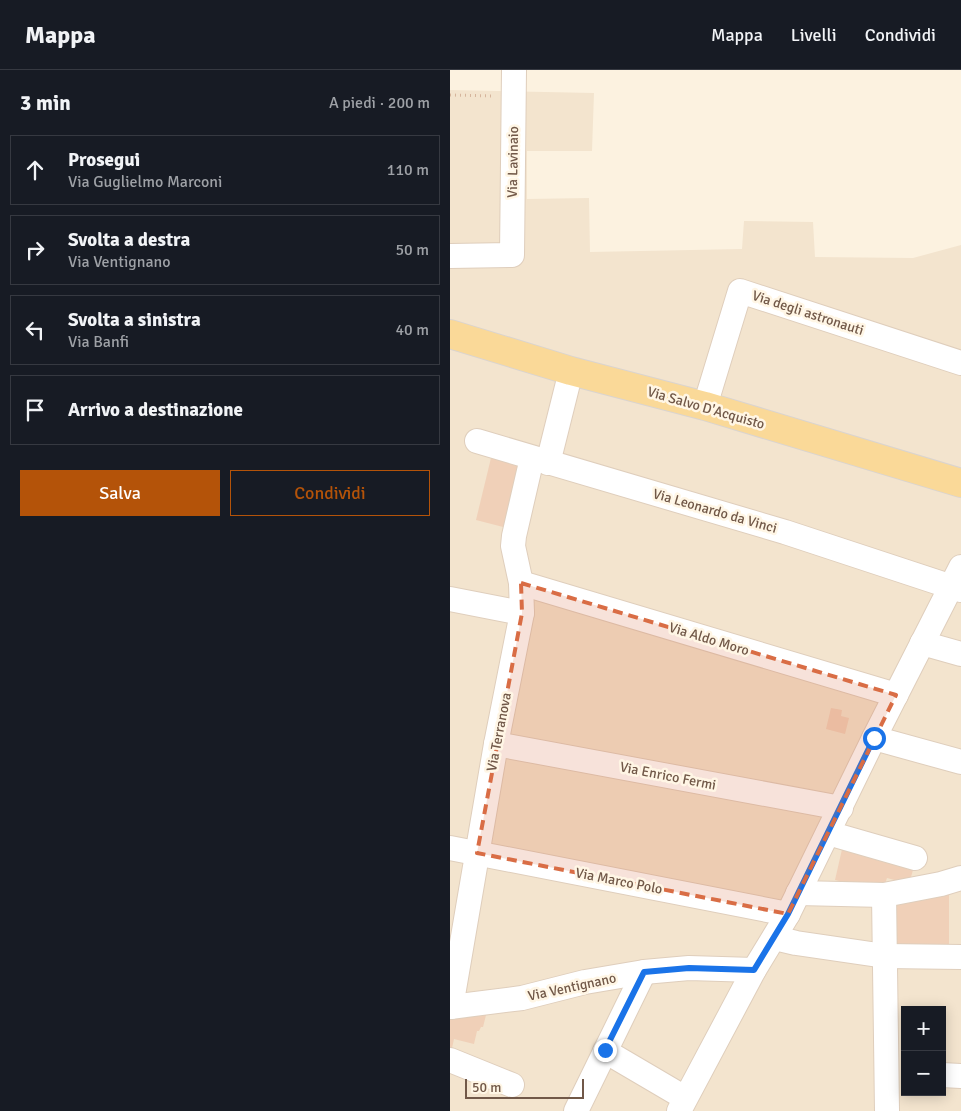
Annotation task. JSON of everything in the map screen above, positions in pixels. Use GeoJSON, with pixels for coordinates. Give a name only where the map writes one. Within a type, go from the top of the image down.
{"type":"FeatureCollection","features":[{"type":"Feature","properties":{"kind":"main road","name":"Via Salvo D'Acquisto"},"geometry":{"type":"LineString","coordinates":[[450,334],[571,371],[705,406],[961,483]]}},
{"type":"Feature","properties":{"kind":"street","name":"Via Lavinaio"},"geometry":{"type":"LineString","coordinates":[[450,256],[512,255],[514,70]]}},
{"type":"Feature","properties":{"kind":"street","name":"Via degli astronauti"},"geometry":{"type":"LineString","coordinates":[[705,406],[740,291],[961,362]]}},
{"type":"Feature","properties":{"kind":"street","name":"Via Terranova"},"geometry":{"type":"LineString","coordinates":[[450,1007],[496,744],[522,614],[521,584],[513,546],[514,536],[571,371]]}},
{"type":"Feature","properties":{"kind":"street","name":"Via Leonardo da Vinci"},"geometry":{"type":"LineString","coordinates":[[477,441],[958,582]]}},
{"type":"Feature","properties":{"kind":"street"},"geometry":{"type":"LineString","coordinates":[[605,1050],[682,1105],[754,970],[775,938],[793,904],[922,643],[958,582]]}},
{"type":"Feature","properties":{"kind":"street","name":"Via Aldo Moro"},"geometry":{"type":"LineString","coordinates":[[521,584],[896,695]]}},
{"type":"Feature","properties":{"kind":"street"},"geometry":{"type":"LineString","coordinates":[[450,599],[522,614]]}},
{"type":"Feature","properties":{"kind":"street"},"geometry":{"type":"LineString","coordinates":[[922,643],[961,654]]}},
{"type":"Feature","properties":{"kind":"street"},"geometry":{"type":"LineString","coordinates":[[874,738],[961,762]]}},
{"type":"Feature","properties":{"kind":"street","name":"Via Enrico Fermi"},"geometry":{"type":"LineString","coordinates":[[496,744],[840,808]]}},
{"type":"Feature","properties":{"kind":"street"},"geometry":{"type":"LineString","coordinates":[[828,833],[915,858]]}},
{"type":"Feature","properties":{"kind":"street","name":"Via Marco Polo"},"geometry":{"type":"LineString","coordinates":[[450,848],[793,904]]}},
{"type":"Feature","properties":{"kind":"street"},"geometry":{"type":"LineString","coordinates":[[793,904],[884,895],[941,884],[961,878]]}},
{"type":"Feature","properties":{"kind":"street"},"geometry":{"type":"LineString","coordinates":[[884,895],[885,956],[896,1075],[887,1111]]}},
{"type":"Feature","properties":{"kind":"street"},"geometry":{"type":"LineString","coordinates":[[775,938],[885,956],[961,957]]}},
{"type":"Feature","properties":{"kind":"street","name":"Via Ventignano"},"geometry":{"type":"LineString","coordinates":[[450,1007],[522,998],[584,982],[644,972],[689,968],[754,970]]}},
{"type":"Feature","properties":{"kind":"street"},"geometry":{"type":"LineString","coordinates":[[576,1111],[644,972]]}},
{"type":"Feature","properties":{"kind":"street"},"geometry":{"type":"LineString","coordinates":[[450,1060],[512,1085]]}},
{"type":"Feature","properties":{"kind":"street"},"geometry":{"type":"LineString","coordinates":[[946,1075],[961,1076]]}},
{"type":"Feature","properties":{"kind":"path"},"geometry":{"type":"LineString","coordinates":[[450,95],[514,97]]}},
{"type":"Feature","properties":{"kind":"highlighted area"},"geometry":{"type":"Polygon","coordinates":[[[521,583],[896,695],[788,914],[477,853],[522,613],[521,583]]]}},
{"type":"Feature","properties":{"kind":"shaded area"},"geometry":{"type":"Polygon","coordinates":[[[450,90],[594,93],[592,151],[527,151],[527,199],[589,198],[590,252],[742,249],[744,221],[813,222],[815,257],[913,258],[961,245],[961,472],[450,322],[450,90]]]}},
{"type":"Feature","properties":{"kind":"shaded area"},"geometry":{"type":"Polygon","coordinates":[[[450,342],[961,494],[961,1111],[450,1111],[450,342]]]}},
{"type":"Feature","properties":{"kind":"building"},"geometry":{"type":"Polygon","coordinates":[[[491,458],[522,465],[507,528],[476,520],[491,458]]]}},
{"type":"Feature","properties":{"kind":"building"},"geometry":{"type":"Polygon","coordinates":[[[831,708],[842,710],[841,716],[849,718],[845,734],[826,729],[831,708]]]}},
{"type":"Feature","properties":{"kind":"building"},"geometry":{"type":"Polygon","coordinates":[[[843,845],[915,863],[909,884],[887,878],[885,884],[879,882],[877,890],[835,880],[843,845]]]}},
{"type":"Feature","properties":{"kind":"building"},"geometry":{"type":"Polygon","coordinates":[[[949,886],[949,948],[893,948],[893,897],[949,886]]]}},
{"type":"Feature","properties":{"kind":"building"},"geometry":{"type":"Polygon","coordinates":[[[475,1012],[486,1015],[483,1027],[477,1031],[474,1044],[454,1039],[452,1048],[450,1047],[450,1016],[475,1012]]]}},
{"type":"Feature","properties":{"kind":"route"},"geometry":{"type":"LineString","coordinates":[[605,1050],[644,972],[689,968],[754,970],[788,914],[874,738]]}}]}
